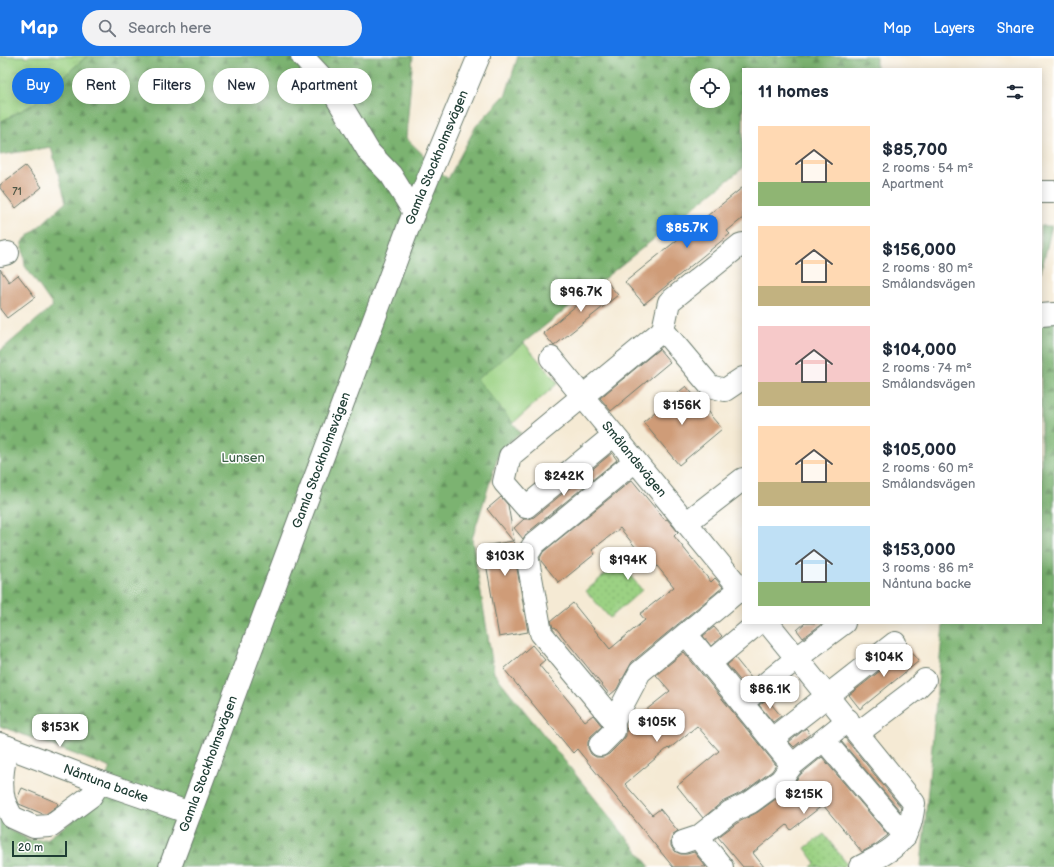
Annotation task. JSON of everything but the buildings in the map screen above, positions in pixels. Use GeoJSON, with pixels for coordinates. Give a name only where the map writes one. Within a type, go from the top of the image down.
{"type":"FeatureCollection","features":[{"type":"Feature","properties":{"kind":"main road"},"geometry":{"type":"LineString","coordinates":[[302,56],[329,85],[369,152],[391,174],[414,212]]}},
{"type":"Feature","properties":{"kind":"main road","name":"Gamla Stockholmsvägen"},"geometry":{"type":"LineString","coordinates":[[170,867],[414,212],[479,56]]}},
{"type":"Feature","properties":{"kind":"main road"},"geometry":{"type":"LineString","coordinates":[[1042,192],[1054,192]]}},
{"type":"Feature","properties":{"kind":"main road"},"geometry":{"type":"LineString","coordinates":[[614,435],[526,506],[504,482],[510,456],[663,330],[669,302],[742,244]]}},
{"type":"Feature","properties":{"kind":"main road"},"geometry":{"type":"LineString","coordinates":[[1042,315],[1054,314]]}},
{"type":"Feature","properties":{"kind":"main road"},"geometry":{"type":"LineString","coordinates":[[663,330],[710,386],[724,390],[742,379]]}},
{"type":"Feature","properties":{"kind":"main road","name":"Smålandsvägen"},"geometry":{"type":"LineString","coordinates":[[551,358],[741,591]]}},
{"type":"Feature","properties":{"kind":"main road"},"geometry":{"type":"LineString","coordinates":[[614,721],[541,633],[527,555],[534,544],[635,461]]}},
{"type":"Feature","properties":{"kind":"main road"},"geometry":{"type":"LineString","coordinates":[[686,524],[742,480]]}},
{"type":"Feature","properties":{"kind":"main road"},"geometry":{"type":"LineString","coordinates":[[600,745],[614,731],[614,721],[640,672],[741,591]]}},
{"type":"Feature","properties":{"kind":"main road"},"geometry":{"type":"LineString","coordinates":[[710,663],[757,624]]}},
{"type":"Feature","properties":{"kind":"main road"},"geometry":{"type":"LineString","coordinates":[[769,624],[828,695],[914,803],[910,826],[905,836],[893,848],[860,867]]}},
{"type":"Feature","properties":{"kind":"main road"},"geometry":{"type":"LineString","coordinates":[[742,703],[797,658],[843,624]]}},
{"type":"Feature","properties":{"kind":"main road"},"geometry":{"type":"LineString","coordinates":[[686,634],[792,765]]}},
{"type":"Feature","properties":{"kind":"main road"},"geometry":{"type":"LineString","coordinates":[[781,732],[895,643]]}},
{"type":"Feature","properties":{"kind":"main road"},"geometry":{"type":"LineString","coordinates":[[722,867],[690,839],[730,812],[751,802],[781,780],[792,765],[824,740],[859,734],[925,680]]}},
{"type":"Feature","properties":{"kind":"main road"},"geometry":{"type":"LineString","coordinates":[[824,740],[905,836]]}},
{"type":"Feature","properties":{"kind":"main road"},"geometry":{"type":"LineString","coordinates":[[4,746],[2,774],[4,800],[12,817],[34,827],[50,826],[91,796],[100,782]]}},
{"type":"Feature","properties":{"kind":"main road","name":"Nåntuna backe"},"geometry":{"type":"LineString","coordinates":[[4,746],[100,782],[190,813]]}},
{"type":"Feature","properties":{"kind":"green space"},"geometry":{"type":"Polygon","coordinates":[[[0,56],[24,56],[26,58],[30,56],[87,56],[64,76],[64,68],[12,68],[12,104],[33,104],[0,122],[0,56]]]}},
{"type":"Feature","properties":{"kind":"green space","name":"Lunsen"},"geometry":{"type":"Polygon","coordinates":[[[87,56],[413,56],[406,138],[448,179],[476,126],[506,94],[518,56],[876,56],[876,68],[742,68],[742,169],[478,379],[521,433],[500,450],[472,539],[494,673],[650,867],[0,867],[0,808],[9,830],[31,840],[47,839],[86,811],[111,768],[0,726],[0,351],[53,306],[25,266],[22,242],[66,202],[51,147],[0,155],[0,122],[33,104],[64,104],[64,76],[72,69],[72,104],[130,104],[130,68],[74,68],[87,56]]]}},
{"type":"Feature","properties":{"kind":"green space"},"geometry":{"type":"Polygon","coordinates":[[[1042,226],[1052,226],[1042,268],[1042,226]]]}},
{"type":"Feature","properties":{"kind":"green space"},"geometry":{"type":"Polygon","coordinates":[[[1054,314],[1054,867],[921,867],[943,625],[1042,624],[1042,315],[1054,314]]]}},
{"type":"Feature","properties":{"kind":"green space"},"geometry":{"type":"Polygon","coordinates":[[[524,343],[558,383],[513,423],[477,379],[524,343]]]}},
{"type":"Feature","properties":{"kind":"green space"},"geometry":{"type":"Polygon","coordinates":[[[619,562],[642,590],[610,618],[586,591],[619,562]]]}},
{"type":"Feature","properties":{"kind":"green space"},"geometry":{"type":"Polygon","coordinates":[[[824,834],[847,864],[843,867],[811,867],[816,863],[805,848],[824,834]]]}}]}
